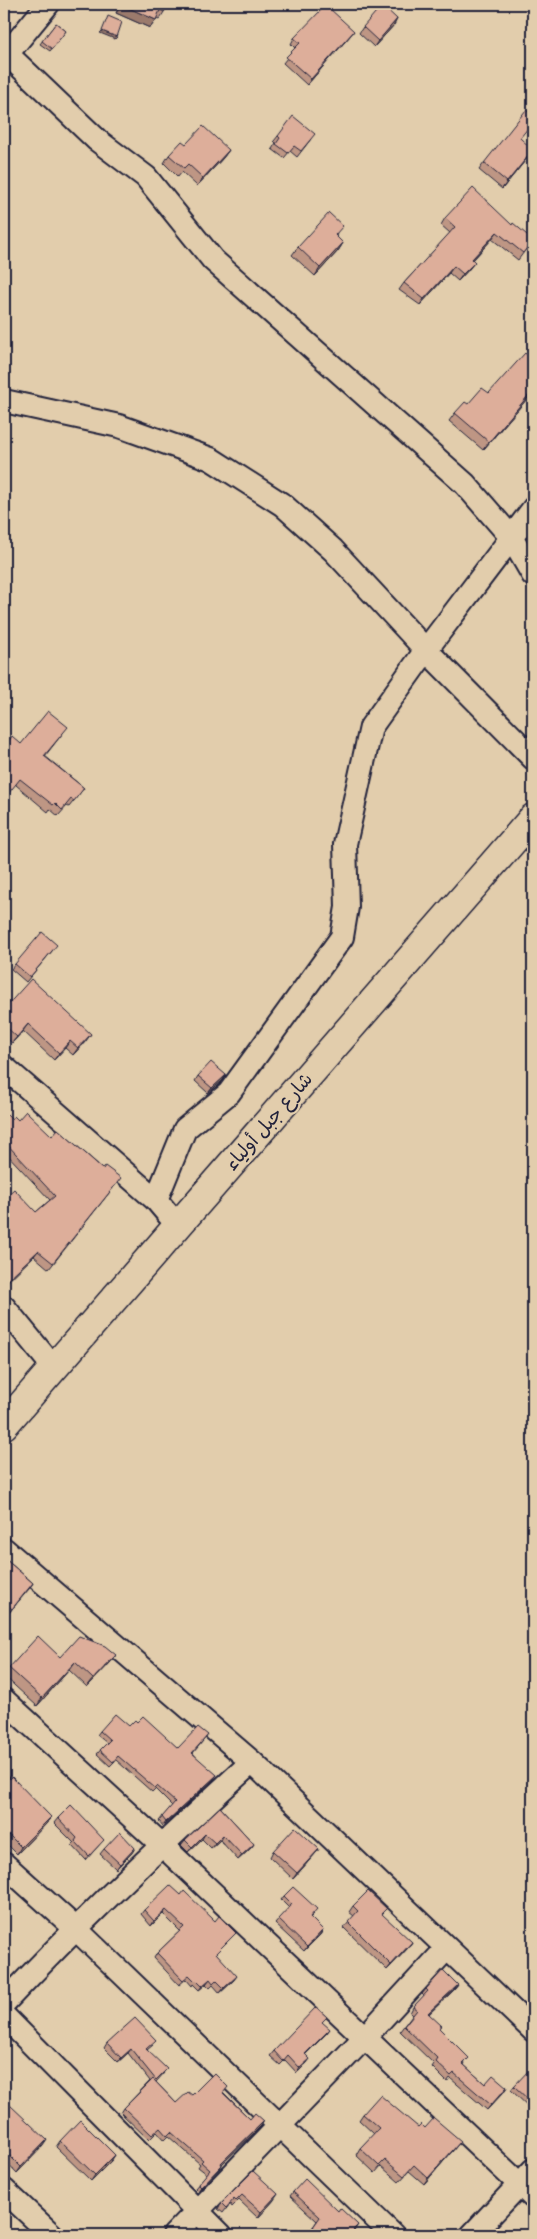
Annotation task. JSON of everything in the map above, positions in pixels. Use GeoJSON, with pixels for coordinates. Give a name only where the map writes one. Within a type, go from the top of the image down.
{"type":"FeatureCollection","features":[{"type":"Feature","properties":{"kind":"highway","name":"شارع جبل أولياء"},"geometry":{"type":"LineString","coordinates":[[4,1425],[533,818]]}},
{"type":"Feature","properties":{"kind":"street"},"geometry":{"type":"LineString","coordinates":[[48,4],[5,50],[97,140],[146,176],[213,260],[465,484],[510,537],[533,575]]}},
{"type":"Feature","properties":{"kind":"street"},"geometry":{"type":"LineString","coordinates":[[4,401],[119,426],[211,459],[284,504],[333,550],[426,650],[533,758]]}},
{"type":"Feature","properties":{"kind":"street"},"geometry":{"type":"LineString","coordinates":[[156,1200],[185,1129],[229,1093],[342,937],[347,907],[345,844],[371,727],[426,650],[533,509]]}},
{"type":"Feature","properties":{"kind":"street"},"geometry":{"type":"LineString","coordinates":[[4,1067],[156,1200],[178,1226]]}},
{"type":"Feature","properties":{"kind":"street"},"geometry":{"type":"LineString","coordinates":[[4,1307],[54,1368]]}},
{"type":"Feature","properties":{"kind":"street"},"geometry":{"type":"LineString","coordinates":[[4,1549],[252,1762],[533,2030]]}},
{"type":"Feature","properties":{"kind":"street"},"geometry":{"type":"LineString","coordinates":[[4,1700],[162,1844],[366,2036],[529,2184],[472,2235]]}},
{"type":"Feature","properties":{"kind":"street"},"geometry":{"type":"LineString","coordinates":[[4,2003],[75,1928],[162,1844],[252,1762]]}},
{"type":"Feature","properties":{"kind":"street"},"geometry":{"type":"LineString","coordinates":[[4,1864],[75,1928],[393,2235]]}},
{"type":"Feature","properties":{"kind":"street"},"geometry":{"type":"LineString","coordinates":[[174,2235],[366,2036],[447,1948]]}},
{"type":"Feature","properties":{"kind":"street"},"geometry":{"type":"LineString","coordinates":[[4,2016],[222,2235]]}},
{"type":"Feature","properties":{"kind":"street"},"geometry":{"type":"LineString","coordinates":[[4,2190],[52,2235]]}},
{"type":"Feature","properties":{"kind":"building"},"geometry":{"type":"Polygon","coordinates":[[[122,4],[168,4],[164,12],[160,10],[156,20],[122,4]]]}},
{"type":"Feature","properties":{"kind":"building"},"geometry":{"type":"Polygon","coordinates":[[[382,5],[397,19],[378,41],[363,27],[382,5]]]}},
{"type":"Feature","properties":{"kind":"building"},"geometry":{"type":"Polygon","coordinates":[[[324,7],[327,10],[329,8],[354,31],[311,79],[286,57],[300,43],[294,38],[324,7]]]}},
{"type":"Feature","properties":{"kind":"building"},"geometry":{"type":"Polygon","coordinates":[[[108,16],[122,22],[117,37],[102,31],[108,16]]]}},
{"type":"Feature","properties":{"kind":"building"},"geometry":{"type":"Polygon","coordinates":[[[56,23],[66,31],[52,49],[42,41],[56,23]]]}},
{"type":"Feature","properties":{"kind":"building"},"geometry":{"type":"Polygon","coordinates":[[[526,110],[533,116],[533,122],[520,138],[533,150],[507,182],[484,163],[526,110]]]}},
{"type":"Feature","properties":{"kind":"building"},"geometry":{"type":"Polygon","coordinates":[[[293,116],[315,134],[301,151],[294,146],[288,153],[276,144],[280,138],[278,136],[293,116]]]}},
{"type":"Feature","properties":{"kind":"building"},"geometry":{"type":"Polygon","coordinates":[[[203,126],[229,150],[203,178],[188,164],[184,168],[169,155],[182,141],[186,144],[203,126]]]}},
{"type":"Feature","properties":{"kind":"building"},"geometry":{"type":"Polygon","coordinates":[[[473,188],[512,225],[513,223],[533,240],[523,253],[497,232],[472,259],[475,262],[463,274],[454,266],[424,299],[404,283],[455,227],[445,218],[473,188]]]}},
{"type":"Feature","properties":{"kind":"building"},"geometry":{"type":"Polygon","coordinates":[[[329,213],[343,226],[335,235],[343,243],[320,268],[298,247],[329,213]]]}},
{"type":"Feature","properties":{"kind":"building"},"geometry":{"type":"Polygon","coordinates":[[[525,353],[533,361],[533,390],[489,442],[455,413],[465,402],[468,404],[482,388],[489,393],[525,353]]]}},
{"type":"Feature","properties":{"kind":"building"},"geometry":{"type":"Polygon","coordinates":[[[48,711],[68,727],[44,756],[84,788],[74,801],[71,799],[62,810],[20,779],[4,799],[4,739],[8,742],[12,736],[21,744],[48,711]]]}},
{"type":"Feature","properties":{"kind":"building"},"geometry":{"type":"Polygon","coordinates":[[[42,932],[57,945],[30,977],[15,964],[42,932]]]}},
{"type":"Feature","properties":{"kind":"building"},"geometry":{"type":"Polygon","coordinates":[[[31,979],[91,1034],[78,1048],[70,1041],[59,1053],[28,1024],[17,1037],[4,1025],[4,1009],[31,979]]]}},
{"type":"Feature","properties":{"kind":"building"},"geometry":{"type":"Polygon","coordinates":[[[211,1062],[226,1075],[212,1088],[198,1076],[211,1062]]]}},
{"type":"Feature","properties":{"kind":"building"},"geometry":{"type":"Polygon","coordinates":[[[26,1111],[52,1136],[58,1129],[103,1169],[105,1166],[121,1178],[53,1263],[38,1251],[4,1283],[4,1198],[14,1189],[36,1212],[55,1196],[4,1141],[4,1113],[12,1119],[14,1116],[18,1120],[26,1111]]]}},
{"type":"Feature","properties":{"kind":"building"},"geometry":{"type":"Polygon","coordinates":[[[4,1312],[9,1317],[4,1324],[4,1312]]]}},
{"type":"Feature","properties":{"kind":"building"},"geometry":{"type":"Polygon","coordinates":[[[4,1558],[33,1583],[12,1609],[4,1602],[4,1558]]]}},
{"type":"Feature","properties":{"kind":"building"},"geometry":{"type":"Polygon","coordinates":[[[38,1636],[60,1657],[79,1636],[105,1646],[116,1655],[93,1679],[75,1662],[42,1698],[9,1668],[38,1636]]]}},
{"type":"Feature","properties":{"kind":"building"},"geometry":{"type":"Polygon","coordinates":[[[115,1714],[129,1726],[143,1716],[178,1748],[198,1727],[208,1735],[192,1753],[217,1775],[166,1822],[162,1817],[175,1802],[157,1786],[155,1788],[118,1756],[113,1762],[100,1750],[110,1740],[100,1731],[115,1714]]]}},
{"type":"Feature","properties":{"kind":"building"},"geometry":{"type":"Polygon","coordinates":[[[4,1772],[10,1779],[12,1777],[51,1817],[21,1847],[4,1830],[4,1772]]]}},
{"type":"Feature","properties":{"kind":"building"},"geometry":{"type":"Polygon","coordinates":[[[71,1805],[104,1840],[89,1856],[75,1841],[77,1838],[58,1818],[71,1805]]]}},
{"type":"Feature","properties":{"kind":"building"},"geometry":{"type":"Polygon","coordinates":[[[220,1807],[254,1844],[242,1855],[223,1835],[215,1843],[205,1834],[192,1847],[185,1840],[220,1807]]]}},
{"type":"Feature","properties":{"kind":"building"},"geometry":{"type":"Polygon","coordinates":[[[295,1827],[319,1849],[297,1873],[273,1851],[295,1827]]]}},
{"type":"Feature","properties":{"kind":"building"},"geometry":{"type":"Polygon","coordinates":[[[120,1832],[135,1848],[120,1864],[104,1849],[120,1832]]]}},
{"type":"Feature","properties":{"kind":"building"},"geometry":{"type":"Polygon","coordinates":[[[170,1885],[181,1895],[184,1891],[215,1921],[219,1916],[236,1933],[216,1953],[237,1976],[224,1988],[216,1980],[213,1983],[210,1979],[202,1986],[189,1975],[183,1980],[157,1953],[184,1927],[166,1910],[154,1921],[144,1910],[170,1885]]]}},
{"type":"Feature","properties":{"kind":"building"},"geometry":{"type":"Polygon","coordinates":[[[293,1887],[317,1909],[310,1917],[323,1930],[307,1947],[278,1919],[292,1904],[284,1896],[293,1887]]]}},
{"type":"Feature","properties":{"kind":"building"},"geometry":{"type":"Polygon","coordinates":[[[368,1891],[387,1909],[382,1914],[412,1942],[391,1965],[348,1922],[358,1911],[353,1906],[368,1891]]]}},
{"type":"Feature","properties":{"kind":"building"},"geometry":{"type":"Polygon","coordinates":[[[443,1970],[458,1985],[428,2013],[442,2026],[439,2028],[469,2058],[463,2064],[485,2084],[493,2075],[507,2087],[491,2105],[454,2073],[451,2076],[436,2062],[438,2059],[404,2026],[417,2010],[413,2007],[428,1991],[426,1989],[443,1970]]]}},
{"type":"Feature","properties":{"kind":"building"},"geometry":{"type":"Polygon","coordinates":[[[316,2007],[327,2017],[322,2022],[330,2029],[305,2054],[310,2059],[300,2068],[288,2055],[283,2061],[274,2051],[316,2007]]]}},
{"type":"Feature","properties":{"kind":"building"},"geometry":{"type":"Polygon","coordinates":[[[135,2018],[156,2040],[146,2049],[167,2069],[156,2080],[131,2049],[121,2058],[107,2043],[135,2018]]]}},
{"type":"Feature","properties":{"kind":"building"},"geometry":{"type":"Polygon","coordinates":[[[530,2069],[533,2072],[533,2104],[514,2086],[530,2069]]]}},
{"type":"Feature","properties":{"kind":"building"},"geometry":{"type":"Polygon","coordinates":[[[214,2073],[228,2087],[223,2093],[250,2119],[255,2113],[264,2121],[221,2163],[222,2165],[201,2187],[198,2184],[210,2170],[201,2162],[203,2160],[171,2132],[167,2136],[160,2128],[152,2135],[124,2108],[153,2079],[176,2103],[188,2092],[192,2095],[214,2073]]]}},
{"type":"Feature","properties":{"kind":"building"},"geometry":{"type":"Polygon","coordinates":[[[380,2095],[418,2127],[421,2124],[425,2128],[434,2118],[461,2141],[428,2178],[414,2165],[404,2176],[385,2160],[379,2166],[360,2148],[379,2128],[363,2114],[380,2095]]]}},
{"type":"Feature","properties":{"kind":"building"},"geometry":{"type":"Polygon","coordinates":[[[10,2105],[47,2140],[21,2167],[4,2150],[4,2111],[10,2105]]]}},
{"type":"Feature","properties":{"kind":"building"},"geometry":{"type":"Polygon","coordinates":[[[80,2120],[115,2155],[95,2175],[60,2141],[80,2120]]]}},
{"type":"Feature","properties":{"kind":"building"},"geometry":{"type":"Polygon","coordinates":[[[253,2171],[278,2194],[261,2212],[242,2195],[236,2201],[234,2199],[226,2208],[221,2203],[253,2171]]]}},
{"type":"Feature","properties":{"kind":"building"},"geometry":{"type":"Polygon","coordinates":[[[305,2179],[338,2211],[340,2208],[358,2225],[353,2230],[358,2235],[317,2234],[319,2231],[313,2227],[320,2217],[293,2192],[305,2179]]]}}]}
